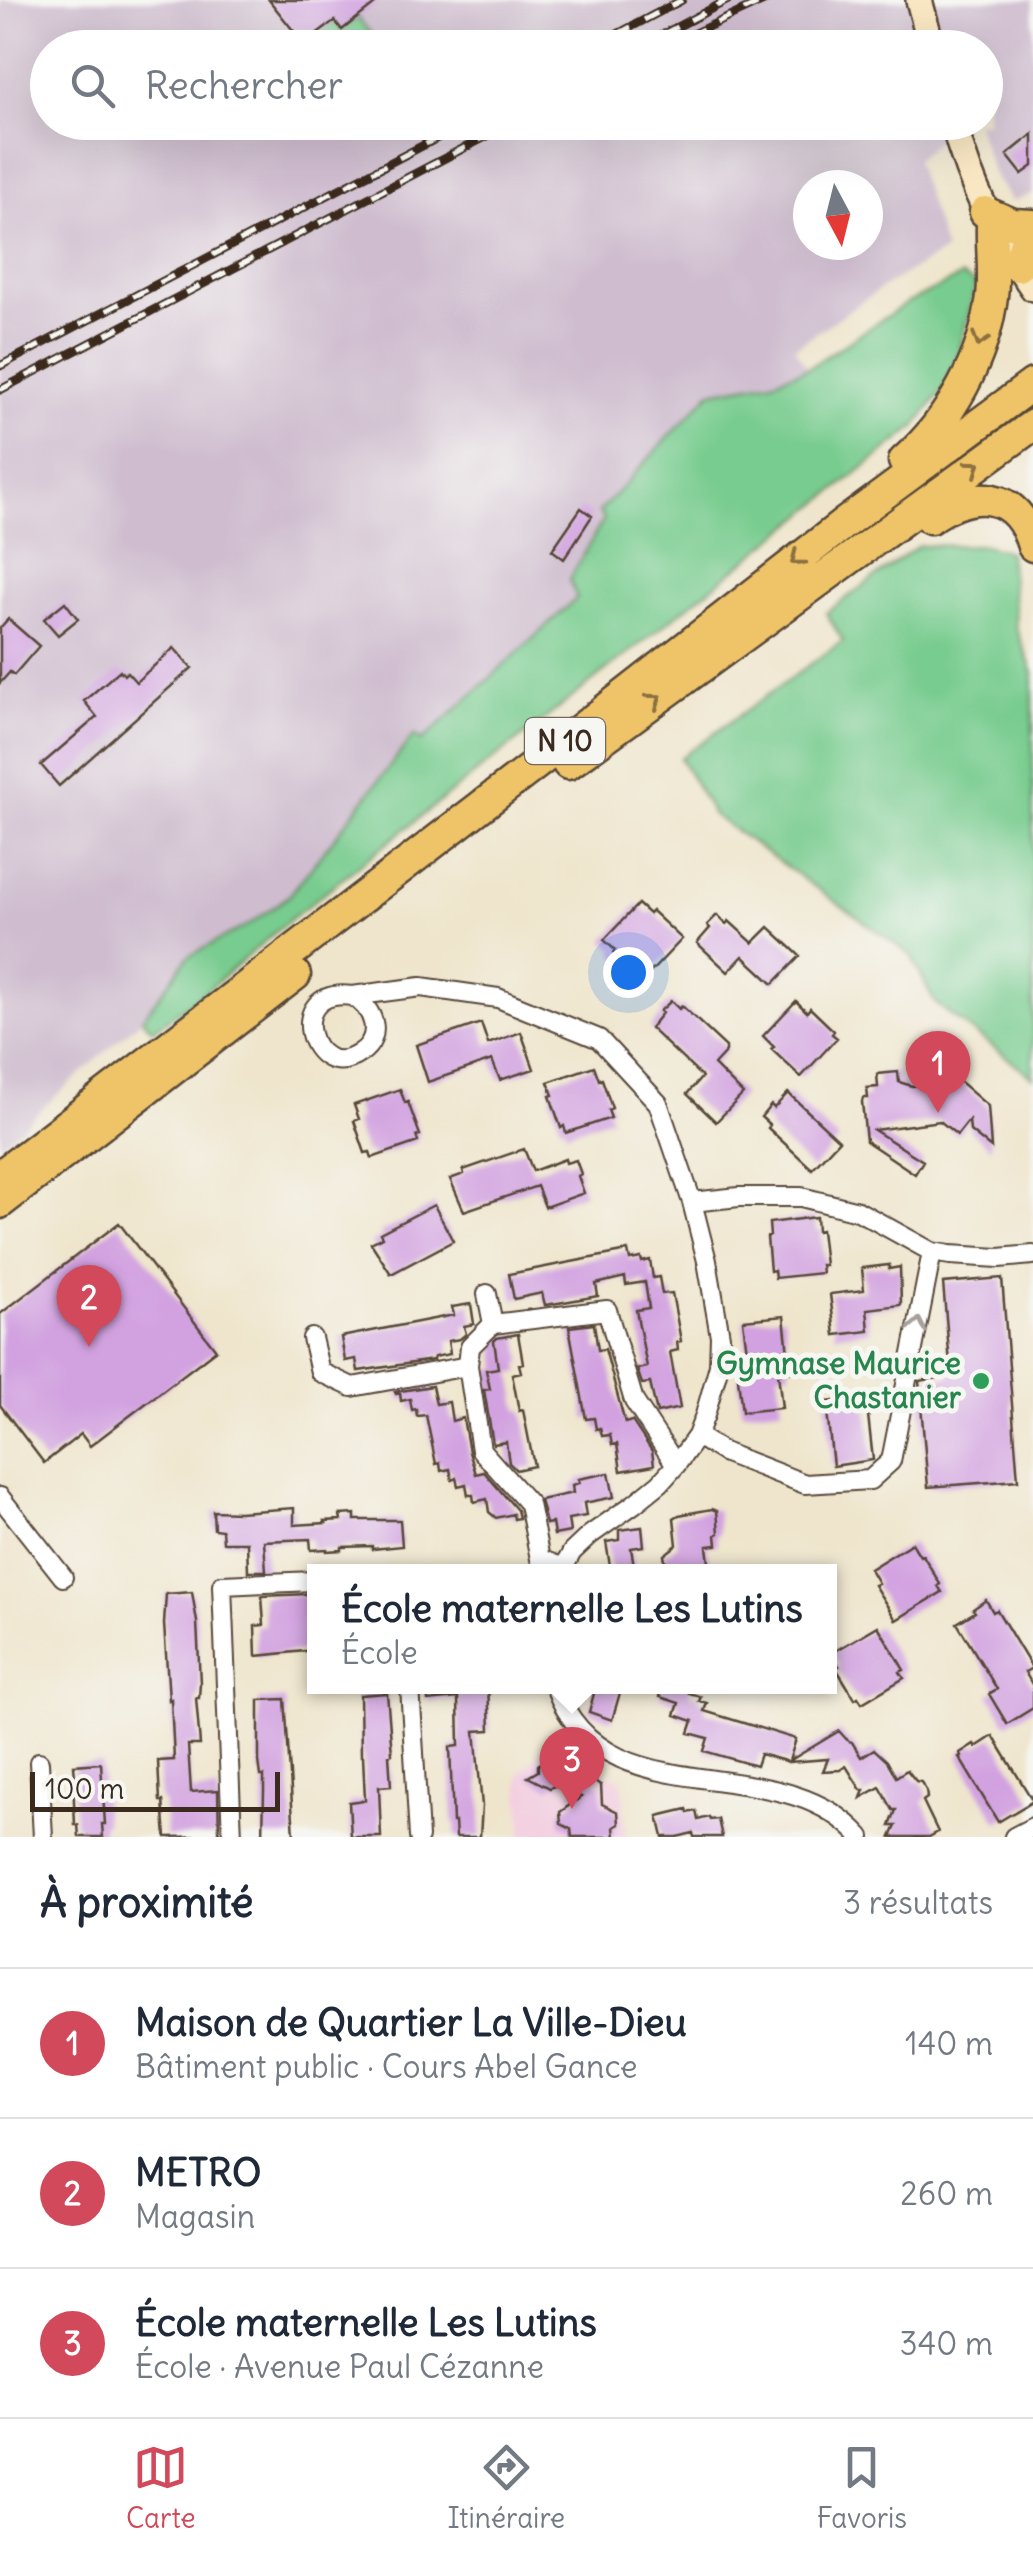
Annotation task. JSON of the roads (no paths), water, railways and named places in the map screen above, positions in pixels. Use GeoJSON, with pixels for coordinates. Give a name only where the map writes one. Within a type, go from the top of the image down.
{"type":"FeatureCollection","features":[{"type":"Feature","properties":{"kind":"main road"},"geometry":{"type":"LineString","coordinates":[[846,522],[853,502],[918,450],[951,407],[971,368],[992,296],[988,218],[1033,225]]}},
{"type":"Feature","properties":{"kind":"main road"},"geometry":{"type":"LineString","coordinates":[[1025,276],[1024,245],[1033,234]]}},
{"type":"Feature","properties":{"kind":"main road","name":"N 10"},"geometry":{"type":"LineString","coordinates":[[0,1203],[76,1145],[152,1072],[436,841],[846,522],[1033,384]]}},
{"type":"Feature","properties":{"kind":"main road","name":"N 10"},"geometry":{"type":"LineString","coordinates":[[0,1176],[152,1072],[1033,425]]}},
{"type":"Feature","properties":{"kind":"main road"},"geometry":{"type":"LineString","coordinates":[[883,533],[904,536],[958,502],[993,500],[1008,506],[1018,516],[1028,528],[1033,546]]}},
{"type":"Feature","properties":{"kind":"main road"},"geometry":{"type":"LineString","coordinates":[[0,1217],[76,1145]]}},
{"type":"Feature","properties":{"kind":"street"},"geometry":{"type":"LineString","coordinates":[[919,0],[927,30]]}},
{"type":"Feature","properties":{"kind":"street"},"geometry":{"type":"LineString","coordinates":[[958,140],[988,218],[1025,276]]}},
{"type":"Feature","properties":{"kind":"street"},"geometry":{"type":"LineString","coordinates":[[352,996],[421,987],[498,998],[599,1039],[658,1104],[692,1202],[707,1261],[720,1336],[719,1366],[697,1436],[676,1464],[660,1482],[590,1535],[565,1564]]}},
{"type":"Feature","properties":{"kind":"street"},"geometry":{"type":"LineString","coordinates":[[692,1202],[801,1197],[858,1211],[932,1252],[998,1258],[1033,1254]]}},
{"type":"Feature","properties":{"kind":"street"},"geometry":{"type":"LineString","coordinates":[[697,1436],[723,1452],[805,1484],[870,1480],[891,1462],[932,1252]]}},
{"type":"Feature","properties":{"kind":"street"},"geometry":{"type":"LineString","coordinates":[[487,1294],[493,1324]]}},
{"type":"Feature","properties":{"kind":"street"},"geometry":{"type":"LineString","coordinates":[[549,1564],[540,1560],[529,1504],[481,1450],[468,1366],[470,1347],[493,1324],[607,1310],[634,1401],[676,1464]]}},
{"type":"Feature","properties":{"kind":"street"},"geometry":{"type":"LineString","coordinates":[[312,1338],[320,1372],[352,1387],[468,1366]]}},
{"type":"Feature","properties":{"kind":"street"},"geometry":{"type":"LineString","coordinates":[[0,1497],[63,1577]]}},
{"type":"Feature","properties":{"kind":"street"},"geometry":{"type":"LineString","coordinates":[[232,1837],[222,1585],[307,1581]]}},
{"type":"Feature","properties":{"kind":"street"},"geometry":{"type":"LineString","coordinates":[[410,1694],[419,1837]]}},
{"type":"Feature","properties":{"kind":"street"},"geometry":{"type":"LineString","coordinates":[[559,1694],[573,1722],[606,1753],[639,1766],[791,1793],[831,1812],[861,1837]]}},
{"type":"Feature","properties":{"kind":"street"},"geometry":{"type":"LineString","coordinates":[[39,1762],[43,1837]]}},
{"type":"Feature","properties":{"kind":"street"},"geometry":{"type":"LineString","coordinates":[[1014,1837],[1033,1827]]}},
{"type":"Feature","properties":{"kind":"railway"},"geometry":{"type":"LineString","coordinates":[[625,30],[682,0]]}},
{"type":"Feature","properties":{"kind":"railway"},"geometry":{"type":"LineString","coordinates":[[671,30],[728,0]]}},
{"type":"Feature","properties":{"kind":"railway"},"geometry":{"type":"LineString","coordinates":[[701,30],[766,0]]}},
{"type":"Feature","properties":{"kind":"railway"},"geometry":{"type":"LineString","coordinates":[[0,366],[433,140]]}},
{"type":"Feature","properties":{"kind":"railway"},"geometry":{"type":"LineString","coordinates":[[0,390],[479,140]]}},
{"type":"Feature","properties":{"kind":"place","name":"Maison de Quartier La Ville-Dieu"},"geometry":{"type":"Point","coordinates":[938,1113]}},
{"type":"Feature","properties":{"kind":"place","name":"METRO"},"geometry":{"type":"Point","coordinates":[89,1347]}},
{"type":"Feature","properties":{"kind":"place","name":"Gymnase Maurice Chastanier"},"geometry":{"type":"Point","coordinates":[981,1381]}},
{"type":"Feature","properties":{"kind":"place","name":"École maternelle Les Lutins"},"geometry":{"type":"Point","coordinates":[572,1809]}}]}
